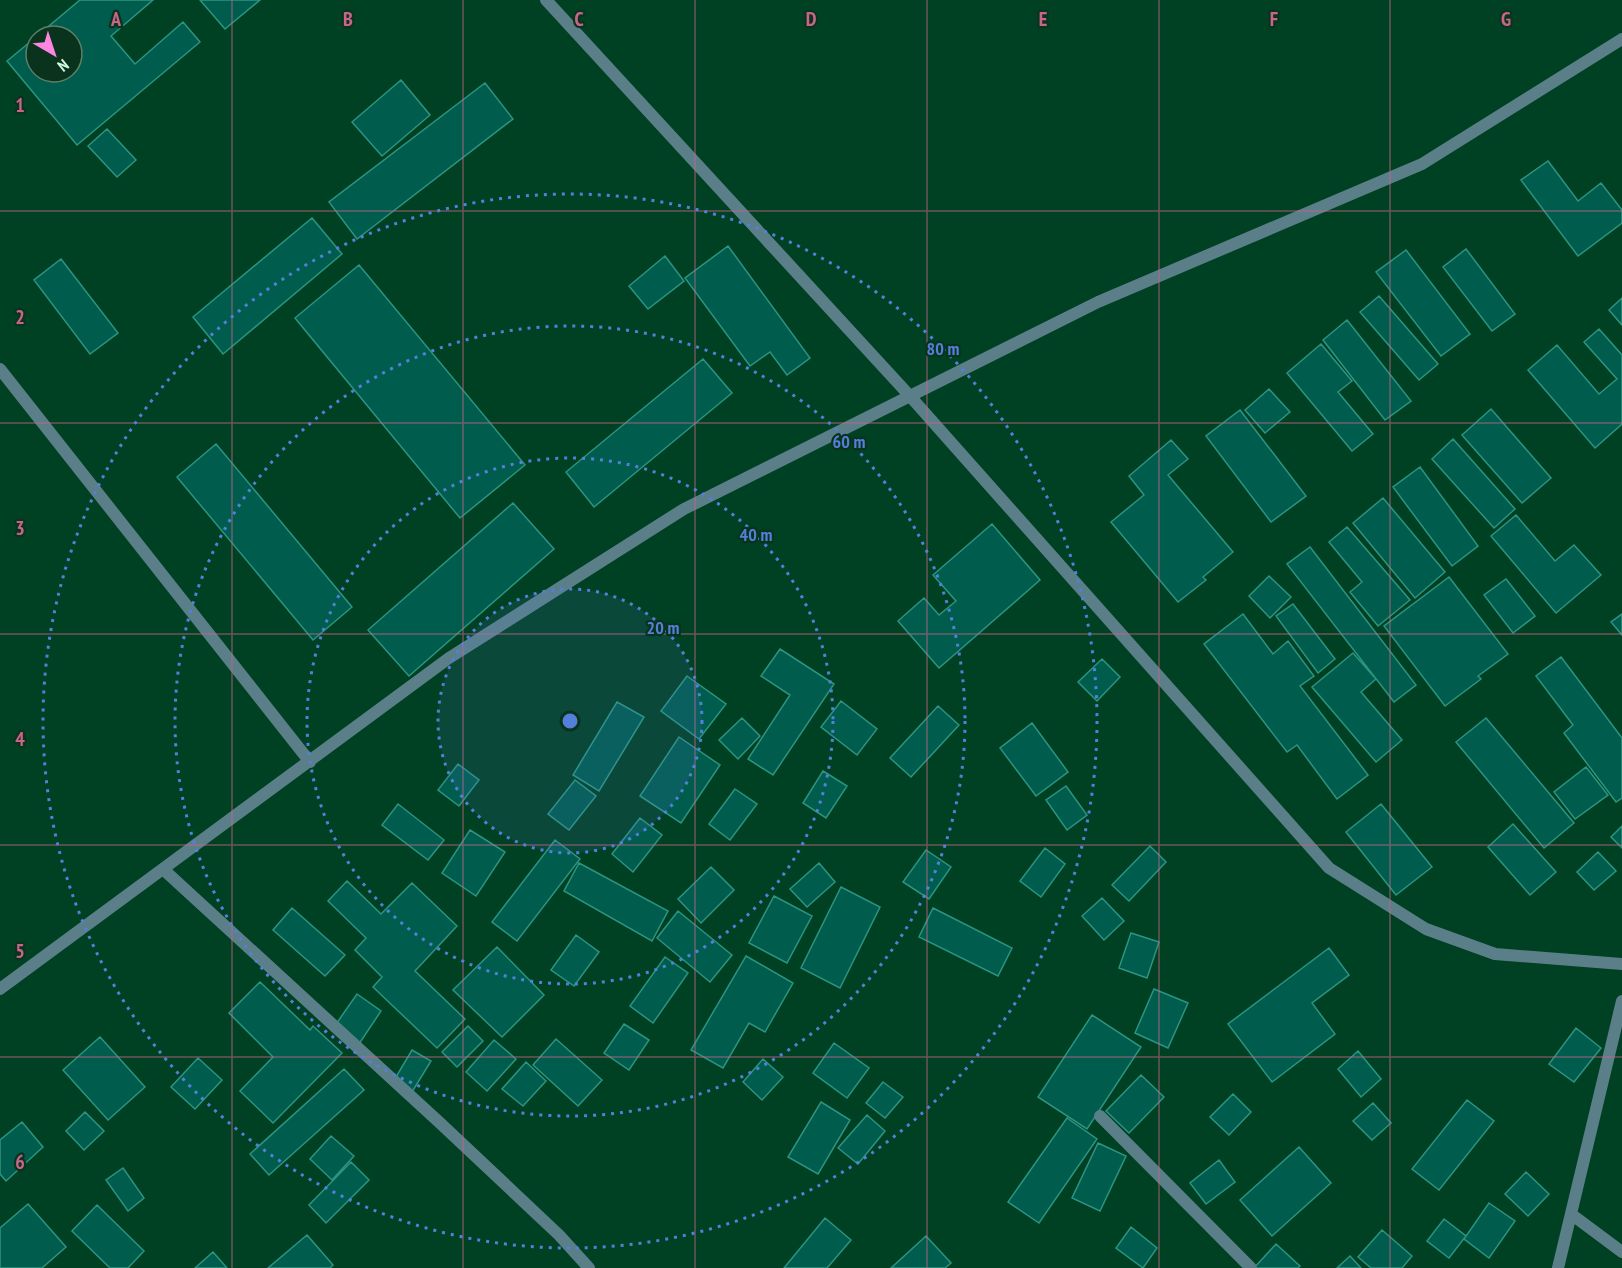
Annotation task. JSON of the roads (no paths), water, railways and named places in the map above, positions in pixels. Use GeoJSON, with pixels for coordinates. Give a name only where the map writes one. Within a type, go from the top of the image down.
{"type":"FeatureCollection","features":[{"type":"Feature","properties":{"kind":"street"},"geometry":{"type":"LineString","coordinates":[[546,0],[909,395],[1329,867],[1426,928],[1496,954],[1622,964]]}},
{"type":"Feature","properties":{"kind":"street"},"geometry":{"type":"LineString","coordinates":[[0,989],[449,658],[684,509],[1098,302],[1422,164],[1622,39]]}},
{"type":"Feature","properties":{"kind":"street"},"geometry":{"type":"LineString","coordinates":[[0,369],[310,762]]}},
{"type":"Feature","properties":{"kind":"street"},"geometry":{"type":"LineString","coordinates":[[164,870],[448,1130],[559,1235],[589,1268]]}},
{"type":"Feature","properties":{"kind":"street"},"geometry":{"type":"LineString","coordinates":[[1558,1268],[1622,1001]]}},
{"type":"Feature","properties":{"kind":"street"},"geometry":{"type":"LineString","coordinates":[[1100,1116],[1251,1268]]}},
{"type":"Feature","properties":{"kind":"street"},"geometry":{"type":"LineString","coordinates":[[1571,1214],[1622,1252]]}}]}
